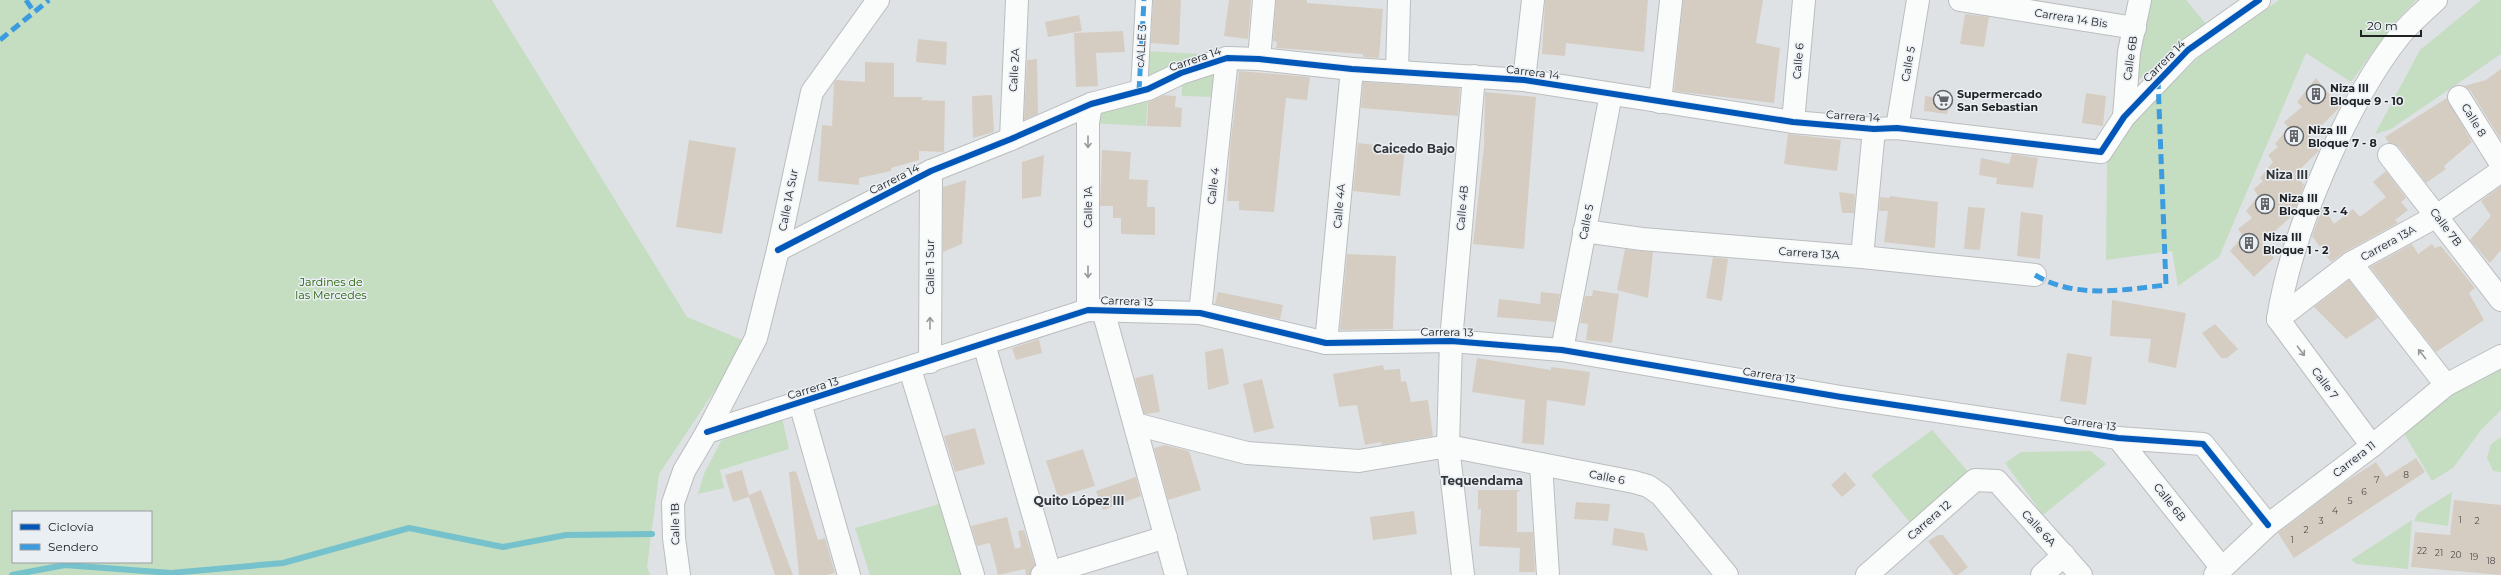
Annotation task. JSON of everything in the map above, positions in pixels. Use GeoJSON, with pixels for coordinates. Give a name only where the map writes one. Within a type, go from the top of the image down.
{"type":"FeatureCollection","features":[{"type":"Feature","properties":{"kind":"street","name":"Calle 1A Sur"},"geometry":{"type":"LineString","coordinates":[[707,432],[756,338],[778,250],[812,92],[878,0]]}},
{"type":"Feature","properties":{"kind":"street","name":"Calle 2A"},"geometry":{"type":"LineString","coordinates":[[1011,140],[1017,0]]}},
{"type":"Feature","properties":{"kind":"street","name":"cALLE 3"},"geometry":{"type":"LineString","coordinates":[[1139,92],[1144,0]]}},
{"type":"Feature","properties":{"kind":"street"},"geometry":{"type":"LineString","coordinates":[[1259,58],[1264,0]]}},
{"type":"Feature","properties":{"kind":"street"},"geometry":{"type":"LineString","coordinates":[[1397,72],[1399,0]]}},
{"type":"Feature","properties":{"kind":"street"},"geometry":{"type":"LineString","coordinates":[[1524,80],[1533,0]]}},
{"type":"Feature","properties":{"kind":"street","name":"Calle 6"},"geometry":{"type":"LineString","coordinates":[[1793,122],[1804,0]]}},
{"type":"Feature","properties":{"kind":"street","name":"Calle 5"},"geometry":{"type":"LineString","coordinates":[[1897,128],[1918,0]]}},
{"type":"Feature","properties":{"kind":"street","name":"Carrera 14 Bis"},"geometry":{"type":"LineString","coordinates":[[1960,0],[2135,28]]}},
{"type":"Feature","properties":{"kind":"street","name":"Calle 6B"},"geometry":{"type":"LineString","coordinates":[[2124,117],[2129,52],[2140,0]]}},
{"type":"Feature","properties":{"kind":"street","name":"Carrera 14"},"geometry":{"type":"LineString","coordinates":[[778,250],[931,171],[1011,140],[1091,104],[1139,92],[1181,73],[1227,58],[1259,58],[1397,72],[1524,80],[1793,122],[1874,129],[1897,128],[2101,152],[2124,117],[2188,50],[2259,0]]}},
{"type":"Feature","properties":{"kind":"street"},"geometry":{"type":"LineString","coordinates":[[2278,319],[2296,245],[2330,159],[2365,86],[2401,33],[2436,0]]}},
{"type":"Feature","properties":{"kind":"street"},"geometry":{"type":"LineString","coordinates":[[1660,102],[1671,1]]}},
{"type":"Feature","properties":{"kind":"street","name":"Calle 4"},"geometry":{"type":"LineString","coordinates":[[1200,313],[1227,58]]}},
{"type":"Feature","properties":{"kind":"street","name":"Calle 4A"},"geometry":{"type":"LineString","coordinates":[[1326,343],[1352,68]]}},
{"type":"Feature","properties":{"kind":"street","name":"Calle 4B"},"geometry":{"type":"LineString","coordinates":[[1463,575],[1448,446],[1451,341],[1474,76]]}},
{"type":"Feature","properties":{"kind":"street","name":"Calle 5"},"geometry":{"type":"LineString","coordinates":[[1562,350],[1611,94]]}},
{"type":"Feature","properties":{"kind":"street","name":"Calle 8"},"geometry":{"type":"LineString","coordinates":[[2459,97],[2501,164]]}},
{"type":"Feature","properties":{"kind":"street","name":"Calle 1A"},"geometry":{"type":"LineString","coordinates":[[1091,104],[1088,124],[1095,310],[1134,424],[1176,575]]}},
{"type":"Feature","properties":{"kind":"street"},"geometry":{"type":"LineString","coordinates":[[1862,257],[1874,129]]}},
{"type":"Feature","properties":{"kind":"street","name":"Calle 7B"},"geometry":{"type":"LineString","coordinates":[[2389,155],[2438,216],[2501,300]]}},
{"type":"Feature","properties":{"kind":"street","name":"Carrera 13A"},"geometry":{"type":"LineString","coordinates":[[2278,319],[2352,263],[2438,216],[2501,170]]}},
{"type":"Feature","properties":{"kind":"street","name":"Calle 1 Sur"},"geometry":{"type":"LineString","coordinates":[[930,362],[931,171]]}},
{"type":"Feature","properties":{"kind":"street","name":"Carrera 13A"},"geometry":{"type":"LineString","coordinates":[[1584,231],[1715,246],[1862,257],[2035,275]]}},
{"type":"Feature","properties":{"kind":"street"},"geometry":{"type":"LineString","coordinates":[[2352,263],[2446,384]]}},
{"type":"Feature","properties":{"kind":"street","name":"Carrera 13"},"geometry":{"type":"LineString","coordinates":[[707,432],[1095,310],[1200,313],[1326,343],[1451,341],[1562,350],[1841,397],[2118,438],[2203,444],[2268,525]]}},
{"type":"Feature","properties":{"kind":"street","name":"Calle 7"},"geometry":{"type":"LineString","coordinates":[[2278,319],[2372,446]]}},
{"type":"Feature","properties":{"kind":"street"},"geometry":{"type":"LineString","coordinates":[[984,344],[1046,574],[1166,537]]}},
{"type":"Feature","properties":{"kind":"street","name":"Carrera 11"},"geometry":{"type":"LineString","coordinates":[[2218,571],[2268,525],[2372,446],[2446,384],[2501,356]]}},
{"type":"Feature","properties":{"kind":"street"},"geometry":{"type":"LineString","coordinates":[[910,369],[973,575]]}},
{"type":"Feature","properties":{"kind":"street"},"geometry":{"type":"LineString","coordinates":[[800,403],[849,575]]}},
{"type":"Feature","properties":{"kind":"street"},"geometry":{"type":"LineString","coordinates":[[1134,424],[1247,453],[1359,461],[1448,446]]}},
{"type":"Feature","properties":{"kind":"street","name":"Calle 1B"},"geometry":{"type":"LineString","coordinates":[[678,575],[672,503],[684,471],[707,432]]}},
{"type":"Feature","properties":{"kind":"street","name":"Calle 6B"},"geometry":{"type":"LineString","coordinates":[[2118,438],[2218,571]]}},
{"type":"Feature","properties":{"kind":"street","name":"Calle 6"},"geometry":{"type":"LineString","coordinates":[[1448,446],[1648,486],[1661,495],[1727,575]]}},
{"type":"Feature","properties":{"kind":"street"},"geometry":{"type":"LineString","coordinates":[[1541,464],[1548,575]]}},
{"type":"Feature","properties":{"kind":"street","name":"Carrera 12"},"geometry":{"type":"LineString","coordinates":[[1867,575],[1975,480],[1997,481]]}},
{"type":"Feature","properties":{"kind":"street","name":"Calle 6A"},"geometry":{"type":"LineString","coordinates":[[1997,481],[2064,554],[2081,575]]}},
{"type":"Feature","properties":{"kind":"street"},"geometry":{"type":"LineString","coordinates":[[2042,575],[2064,554]]}},
{"type":"Feature","properties":{"kind":"green space","name":"Jardines de las Mercedes"},"geometry":{"type":"Polygon","coordinates":[[[0,0],[492,0],[687,317],[747,342],[659,474],[647,567],[650,575],[0,575],[0,0]]]}},
{"type":"Feature","properties":{"kind":"green space"},"geometry":{"type":"Polygon","coordinates":[[[2148,0],[2186,0],[2206,24],[2137,81],[2148,0]]]}},
{"type":"Feature","properties":{"kind":"green space"},"geometry":{"type":"Polygon","coordinates":[[[2279,0],[2416,0],[2393,24],[2351,82],[2306,53],[2219,257],[2178,286],[2172,251],[2106,260],[2107,160],[2133,121],[2198,58],[2279,0]]]}},
{"type":"Feature","properties":{"kind":"green space"},"geometry":{"type":"Polygon","coordinates":[[[2481,0],[2501,0],[2501,54],[2391,129],[2375,134],[2420,50],[2481,0]]]}},
{"type":"Feature","properties":{"kind":"green space"},"geometry":{"type":"Polygon","coordinates":[[[1148,51],[1199,54],[1144,82],[1148,51]]]}},
{"type":"Feature","properties":{"kind":"green space"},"geometry":{"type":"Polygon","coordinates":[[[1213,64],[1215,97],[1182,96],[1182,74],[1213,64]]]}},
{"type":"Feature","properties":{"kind":"green space"},"geometry":{"type":"Polygon","coordinates":[[[1148,91],[1146,126],[1090,123],[1092,105],[1148,91]]]}},
{"type":"Feature","properties":{"kind":"green space"},"geometry":{"type":"Polygon","coordinates":[[[2501,362],[2501,410],[2481,430],[2453,468],[2432,481],[2402,430],[2424,412],[2501,362]]]}},
{"type":"Feature","properties":{"kind":"green space"},"geometry":{"type":"Polygon","coordinates":[[[782,418],[789,449],[720,470],[724,488],[698,494],[704,474],[721,441],[782,418]]]}},
{"type":"Feature","properties":{"kind":"green space"},"geometry":{"type":"Polygon","coordinates":[[[1932,430],[1971,475],[1912,525],[1871,475],[1932,430]]]}},
{"type":"Feature","properties":{"kind":"green space"},"geometry":{"type":"Polygon","coordinates":[[[2501,437],[2501,472],[2493,471],[2487,458],[2491,444],[2501,437]]]}},
{"type":"Feature","properties":{"kind":"green space"},"geometry":{"type":"Polygon","coordinates":[[[2091,451],[2106,464],[2043,515],[2005,463],[2021,452],[2091,451]]]}},
{"type":"Feature","properties":{"kind":"green space"},"geometry":{"type":"Polygon","coordinates":[[[2452,492],[2448,526],[2414,521],[2418,513],[2452,492]]]}},
{"type":"Feature","properties":{"kind":"green space"},"geometry":{"type":"Polygon","coordinates":[[[943,503],[966,575],[870,575],[855,528],[943,503]]]}},
{"type":"Feature","properties":{"kind":"green space"},"geometry":{"type":"Polygon","coordinates":[[[2412,520],[2408,569],[2357,564],[2351,560],[2412,520]]]}},
{"type":"Feature","properties":{"kind":"building"},"geometry":{"type":"Polygon","coordinates":[[[1153,0],[1181,0],[1179,45],[1151,43],[1153,0]]]}},
{"type":"Feature","properties":{"kind":"building"},"geometry":{"type":"Polygon","coordinates":[[[1229,0],[1251,0],[1248,39],[1224,36],[1229,0]]]}},
{"type":"Feature","properties":{"kind":"building"},"geometry":{"type":"Polygon","coordinates":[[[1276,0],[1307,0],[1307,3],[1383,9],[1379,58],[1363,57],[1363,54],[1276,48],[1277,42],[1273,41],[1276,0]]]}},
{"type":"Feature","properties":{"kind":"building"},"geometry":{"type":"Polygon","coordinates":[[[1545,0],[1648,0],[1644,52],[1566,43],[1565,56],[1542,54],[1545,0]]]}},
{"type":"Feature","properties":{"kind":"building"},"geometry":{"type":"Polygon","coordinates":[[[1683,0],[1763,0],[1756,43],[1780,48],[1774,103],[1674,91],[1683,0]]]}},
{"type":"Feature","properties":{"kind":"building"},"geometry":{"type":"Polygon","coordinates":[[[1965,14],[1989,17],[1984,47],[1960,44],[1965,14]]]}},
{"type":"Feature","properties":{"kind":"building"},"geometry":{"type":"Polygon","coordinates":[[[1079,15],[1082,31],[1048,37],[1045,22],[1079,15]]]}},
{"type":"Feature","properties":{"kind":"building"},"geometry":{"type":"Polygon","coordinates":[[[1123,31],[1125,52],[1096,53],[1098,86],[1076,87],[1074,33],[1123,31]]]}},
{"type":"Feature","properties":{"kind":"building"},"geometry":{"type":"Polygon","coordinates":[[[918,39],[947,42],[946,65],[916,62],[918,39]]]}},
{"type":"Feature","properties":{"kind":"building"},"geometry":{"type":"Polygon","coordinates":[[[1037,59],[1038,114],[1024,120],[1027,60],[1037,59]]]}},
{"type":"Feature","properties":{"kind":"building"},"geometry":{"type":"Polygon","coordinates":[[[865,62],[894,63],[894,97],[923,97],[921,100],[945,101],[944,152],[919,151],[919,160],[891,168],[891,171],[859,178],[859,185],[818,181],[822,125],[832,126],[834,83],[836,80],[865,82],[865,62]]]}},
{"type":"Feature","properties":{"kind":"building"},"geometry":{"type":"Polygon","coordinates":[[[2501,69],[2501,140],[2470,90],[2464,86],[2486,80],[2501,69]]]}},
{"type":"Feature","properties":{"kind":"building"},"geometry":{"type":"Polygon","coordinates":[[[1239,71],[1310,77],[1307,100],[1286,98],[1274,212],[1239,210],[1239,201],[1227,201],[1230,148],[1239,71]]]}},
{"type":"Feature","properties":{"kind":"building"},"geometry":{"type":"Polygon","coordinates":[[[2316,78],[2340,107],[2309,138],[2319,151],[2295,174],[2304,185],[2293,215],[2262,243],[2274,258],[2254,277],[2230,251],[2243,236],[2238,229],[2252,218],[2246,211],[2258,196],[2254,189],[2263,181],[2260,178],[2273,162],[2268,155],[2278,147],[2275,144],[2288,128],[2284,122],[2302,107],[2297,102],[2316,78]]]}},
{"type":"Feature","properties":{"kind":"building"},"geometry":{"type":"Polygon","coordinates":[[[1363,82],[1460,88],[1458,116],[1361,108],[1363,82]]]}},
{"type":"Feature","properties":{"kind":"building"},"geometry":{"type":"Polygon","coordinates":[[[1485,92],[1536,97],[1524,249],[1473,244],[1484,146],[1485,92]]]}},
{"type":"Feature","properties":{"kind":"building"},"geometry":{"type":"Polygon","coordinates":[[[2086,93],[2106,96],[2103,126],[2082,123],[2086,93]]]}},
{"type":"Feature","properties":{"kind":"building"},"geometry":{"type":"Polygon","coordinates":[[[992,95],[994,132],[973,138],[972,96],[992,95]]]}},
{"type":"Feature","properties":{"kind":"building"},"geometry":{"type":"Polygon","coordinates":[[[1164,95],[1176,96],[1175,107],[1182,108],[1181,127],[1147,126],[1148,102],[1164,95]]]}},
{"type":"Feature","properties":{"kind":"building"},"geometry":{"type":"Polygon","coordinates":[[[1925,96],[1951,100],[1947,114],[1924,111],[1925,96]]]}},
{"type":"Feature","properties":{"kind":"building"},"geometry":{"type":"Polygon","coordinates":[[[2447,98],[2472,142],[2444,166],[2446,169],[2426,183],[2399,147],[2389,143],[2385,137],[2447,98]]]}},
{"type":"Feature","properties":{"kind":"building"},"geometry":{"type":"Polygon","coordinates":[[[1788,134],[1841,140],[1837,171],[1784,164],[1788,134]]]}},
{"type":"Feature","properties":{"kind":"building"},"geometry":{"type":"Polygon","coordinates":[[[689,140],[736,148],[722,234],[676,227],[689,140]]]}},
{"type":"Feature","properties":{"kind":"building"},"geometry":{"type":"Polygon","coordinates":[[[1358,143],[1405,148],[1400,196],[1353,191],[1358,143]]]}},
{"type":"Feature","properties":{"kind":"building"},"geometry":{"type":"Polygon","coordinates":[[[1102,150],[1131,152],[1129,179],[1148,180],[1147,207],[1155,207],[1155,235],[1121,234],[1121,218],[1113,218],[1113,206],[1100,206],[1102,150]]]}},
{"type":"Feature","properties":{"kind":"building"},"geometry":{"type":"Polygon","coordinates":[[[2012,154],[2038,158],[2033,188],[1996,184],[1997,178],[1979,175],[1981,158],[2009,164],[2012,154]]]}},
{"type":"Feature","properties":{"kind":"building"},"geometry":{"type":"Polygon","coordinates":[[[1044,155],[1041,196],[1022,199],[1022,162],[1044,155]]]}},
{"type":"Feature","properties":{"kind":"building"},"geometry":{"type":"Polygon","coordinates":[[[2386,171],[2406,198],[2401,202],[2408,210],[2395,220],[2398,223],[2345,252],[2331,262],[2312,236],[2323,207],[2334,224],[2353,209],[2360,217],[2386,197],[2373,182],[2386,171]]]}},
{"type":"Feature","properties":{"kind":"building"},"geometry":{"type":"Polygon","coordinates":[[[966,180],[962,244],[943,252],[943,187],[966,180]]]}},
{"type":"Feature","properties":{"kind":"building"},"geometry":{"type":"Polygon","coordinates":[[[2501,186],[2501,250],[2490,263],[2470,240],[2491,216],[2481,201],[2501,186]]]}},
{"type":"Feature","properties":{"kind":"building"},"geometry":{"type":"Polygon","coordinates":[[[1839,192],[1855,194],[1854,213],[1842,213],[1839,192]]]}},
{"type":"Feature","properties":{"kind":"building"},"geometry":{"type":"Polygon","coordinates":[[[1890,196],[1938,202],[1935,248],[1884,242],[1888,211],[1879,211],[1880,197],[1889,198],[1890,196]]]}},
{"type":"Feature","properties":{"kind":"building"},"geometry":{"type":"Polygon","coordinates":[[[1968,207],[1985,208],[1980,250],[1964,249],[1968,207]]]}},
{"type":"Feature","properties":{"kind":"building"},"geometry":{"type":"Polygon","coordinates":[[[2021,212],[2043,215],[2040,259],[2017,256],[2021,212]]]}},
{"type":"Feature","properties":{"kind":"building"},"geometry":{"type":"Polygon","coordinates":[[[2412,244],[2418,254],[2432,244],[2435,248],[2441,246],[2475,288],[2469,293],[2484,320],[2436,352],[2370,267],[2412,244]]]}},
{"type":"Feature","properties":{"kind":"building"},"geometry":{"type":"Polygon","coordinates":[[[1625,249],[1653,252],[1648,298],[1617,290],[1625,249]]]}},
{"type":"Feature","properties":{"kind":"building"},"geometry":{"type":"Polygon","coordinates":[[[1347,254],[1396,256],[1393,329],[1340,330],[1347,254]]]}},
{"type":"Feature","properties":{"kind":"building"},"geometry":{"type":"Polygon","coordinates":[[[1713,257],[1728,259],[1722,301],[1706,298],[1713,257]]]}},
{"type":"Feature","properties":{"kind":"building"},"geometry":{"type":"Polygon","coordinates":[[[2349,280],[2378,318],[2346,339],[2314,307],[2349,280]]]}},
{"type":"Feature","properties":{"kind":"building"},"geometry":{"type":"Polygon","coordinates":[[[1593,290],[1619,294],[1612,343],[1586,340],[1588,324],[1580,323],[1585,296],[1592,296],[1593,290]]]}},
{"type":"Feature","properties":{"kind":"building"},"geometry":{"type":"Polygon","coordinates":[[[1218,292],[1283,305],[1280,319],[1215,304],[1218,292]]]}},
{"type":"Feature","properties":{"kind":"building"},"geometry":{"type":"Polygon","coordinates":[[[1541,292],[1560,294],[1555,322],[1497,317],[1499,299],[1540,304],[1541,292]]]}},
{"type":"Feature","properties":{"kind":"building"},"geometry":{"type":"Polygon","coordinates":[[[2112,300],[2186,313],[2176,368],[2148,362],[2151,339],[2110,336],[2112,300]]]}},
{"type":"Feature","properties":{"kind":"building"},"geometry":{"type":"Polygon","coordinates":[[[2215,324],[2238,349],[2227,358],[2221,358],[2202,333],[2215,324]]]}},
{"type":"Feature","properties":{"kind":"building"},"geometry":{"type":"Polygon","coordinates":[[[1039,339],[1042,353],[1016,360],[1012,348],[1039,339]]]}},
{"type":"Feature","properties":{"kind":"building"},"geometry":{"type":"Polygon","coordinates":[[[1223,348],[1229,384],[1208,390],[1205,352],[1223,348]]]}},
{"type":"Feature","properties":{"kind":"building"},"geometry":{"type":"Polygon","coordinates":[[[2067,353],[2092,357],[2086,405],[2060,401],[2067,353]]]}},
{"type":"Feature","properties":{"kind":"building"},"geometry":{"type":"Polygon","coordinates":[[[1477,358],[1551,370],[1551,367],[1590,372],[1585,406],[1547,400],[1544,445],[1522,443],[1525,400],[1472,392],[1477,358]]]}},
{"type":"Feature","properties":{"kind":"building"},"geometry":{"type":"Polygon","coordinates":[[[1383,365],[1384,370],[1400,369],[1401,382],[1406,381],[1411,402],[1428,400],[1433,436],[1382,445],[1381,442],[1365,445],[1357,405],[1339,407],[1333,374],[1383,365]]]}},
{"type":"Feature","properties":{"kind":"building"},"geometry":{"type":"Polygon","coordinates":[[[1153,374],[1160,412],[1144,414],[1135,378],[1153,374]]]}},
{"type":"Feature","properties":{"kind":"building"},"geometry":{"type":"Polygon","coordinates":[[[1262,379],[1274,428],[1254,433],[1243,384],[1262,379]]]}},
{"type":"Feature","properties":{"kind":"building"},"geometry":{"type":"Polygon","coordinates":[[[975,428],[985,464],[955,472],[944,436],[975,428]]]}},
{"type":"Feature","properties":{"kind":"building"},"geometry":{"type":"Polygon","coordinates":[[[1165,445],[1189,451],[1201,490],[1168,500],[1154,448],[1165,445]]]}},
{"type":"Feature","properties":{"kind":"building"},"geometry":{"type":"Polygon","coordinates":[[[1083,449],[1095,486],[1058,497],[1046,461],[1083,449]]]}},
{"type":"Feature","properties":{"kind":"building"},"geometry":{"type":"Polygon","coordinates":[[[2416,458],[2425,472],[2294,558],[2278,533],[2342,484],[2376,462],[2386,477],[2416,458]]]}},
{"type":"Feature","properties":{"kind":"building"},"geometry":{"type":"Polygon","coordinates":[[[742,470],[749,495],[761,490],[793,575],[775,575],[749,497],[733,502],[725,475],[742,470]]]}},
{"type":"Feature","properties":{"kind":"building"},"geometry":{"type":"Polygon","coordinates":[[[796,471],[818,540],[825,538],[835,573],[827,575],[799,575],[789,472],[796,471]]]}},
{"type":"Feature","properties":{"kind":"building"},"geometry":{"type":"Polygon","coordinates":[[[1845,472],[1856,485],[1842,497],[1831,485],[1845,472]]]}},
{"type":"Feature","properties":{"kind":"building"},"geometry":{"type":"Polygon","coordinates":[[[1136,477],[1141,496],[1103,510],[1096,491],[1136,477]]]}},
{"type":"Feature","properties":{"kind":"building"},"geometry":{"type":"Polygon","coordinates":[[[1478,490],[1521,490],[1517,492],[1517,532],[1533,532],[1535,572],[1519,572],[1520,548],[1479,546],[1481,509],[1478,510],[1478,490]]]}},
{"type":"Feature","properties":{"kind":"building"},"geometry":{"type":"Polygon","coordinates":[[[2454,500],[2501,505],[2501,575],[2411,567],[2415,532],[2450,535],[2454,500]]]}},
{"type":"Feature","properties":{"kind":"building"},"geometry":{"type":"Polygon","coordinates":[[[1576,502],[1610,504],[1608,521],[1574,519],[1576,502]]]}},
{"type":"Feature","properties":{"kind":"building"},"geometry":{"type":"Polygon","coordinates":[[[1414,511],[1417,534],[1373,540],[1370,517],[1414,511]]]}},
{"type":"Feature","properties":{"kind":"building"},"geometry":{"type":"Polygon","coordinates":[[[1007,517],[1015,549],[1021,547],[1018,531],[1024,530],[1035,565],[1030,575],[1026,575],[1025,569],[998,575],[990,543],[977,546],[971,526],[1007,517]]]}},
{"type":"Feature","properties":{"kind":"building"},"geometry":{"type":"Polygon","coordinates":[[[1614,528],[1644,533],[1648,551],[1612,545],[1614,528]]]}},
{"type":"Feature","properties":{"kind":"building"},"geometry":{"type":"Polygon","coordinates":[[[1938,535],[1943,535],[1968,567],[1958,575],[1954,575],[1928,541],[1938,535]]]}},
{"type":"Feature","properties":{"kind":"waterway"},"geometry":{"type":"LineString","coordinates":[[12,575],[65,565],[171,573],[283,563],[409,528],[503,547],[566,535],[652,534]]}},
{"type":"Feature","properties":{"kind":"marked path"},"geometry":{"type":"LineString","coordinates":[[26,0],[34,12]]}},
{"type":"Feature","properties":{"kind":"marked path"},"geometry":{"type":"LineString","coordinates":[[0,40],[49,0]]}},
{"type":"Feature","properties":{"kind":"marked path"},"geometry":{"type":"LineString","coordinates":[[1139,91],[1144,0]]}},
{"type":"Feature","properties":{"kind":"marked path"},"geometry":{"type":"LineString","coordinates":[[2035,275],[2051,283],[2083,290],[2116,290],[2166,285],[2158,80]]}},
{"type":"Feature","properties":{"kind":"cycle path"},"geometry":{"type":"LineString","coordinates":[[778,250],[931,171],[1011,139],[1091,104],[1148,89],[1181,73],[1227,58],[1259,59],[1352,69],[1524,80],[1793,122],[1874,129],[1897,128],[2101,152],[2124,117],[2188,50],[2259,0]]}},
{"type":"Feature","properties":{"kind":"cycle path"},"geometry":{"type":"LineString","coordinates":[[707,432],[1088,310],[1200,313],[1326,343],[1451,341],[1562,350],[1841,397],[2118,438],[2203,444],[2268,525]]}},
{"type":"Feature","properties":{"kind":"place","name":"Niza III Bloque 9 - 10"},"geometry":{"type":"Point","coordinates":[2316,94]}},
{"type":"Feature","properties":{"kind":"place","name":"Supermercado San Sebastian"},"geometry":{"type":"Point","coordinates":[1943,100]}},
{"type":"Feature","properties":{"kind":"place","name":"Niza III Bloque 7 - 8"},"geometry":{"type":"Point","coordinates":[2294,136]}},
{"type":"Feature","properties":{"kind":"place","name":"Niza III Bloque 3 - 4"},"geometry":{"type":"Point","coordinates":[2265,204]}},
{"type":"Feature","properties":{"kind":"place","name":"Niza III Bloque 1 - 2"},"geometry":{"type":"Point","coordinates":[2249,243]}},
{"type":"Feature","properties":{"kind":"district","name":"Caicedo Bajo"},"geometry":{"type":"Point","coordinates":[1414,148]}},
{"type":"Feature","properties":{"kind":"district","name":"Niza III"},"geometry":{"type":"Point","coordinates":[2287,174]}},
{"type":"Feature","properties":{"kind":"district","name":"Tequendama"},"geometry":{"type":"Point","coordinates":[1482,480]}},
{"type":"Feature","properties":{"kind":"district","name":"Quito López III"},"geometry":{"type":"Point","coordinates":[1079,500]}}]}
